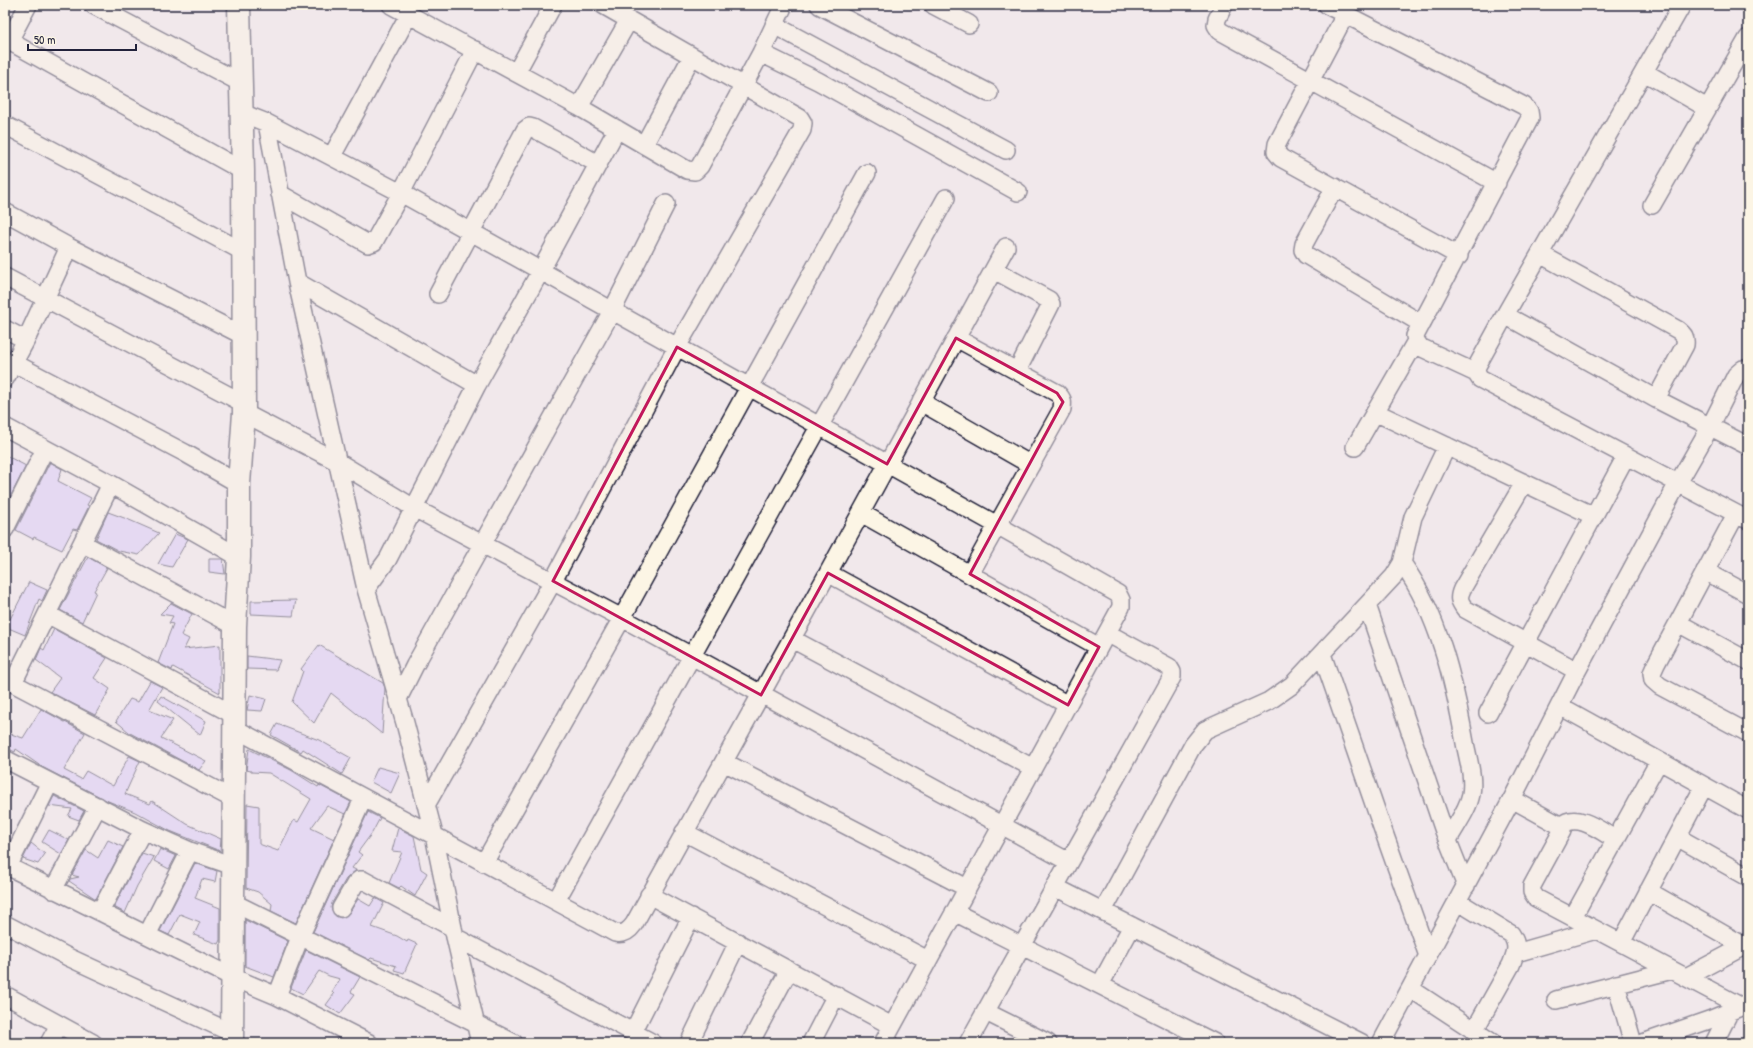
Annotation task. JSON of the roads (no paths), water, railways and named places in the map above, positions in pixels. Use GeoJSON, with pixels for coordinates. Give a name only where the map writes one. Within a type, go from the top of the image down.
{"type":"FeatureCollection","features":[{"type":"Feature","properties":{"kind":"street"},"geometry":{"type":"LineString","coordinates":[[28,5],[7,40],[243,171]]}},
{"type":"Feature","properties":{"kind":"street"},"geometry":{"type":"LineString","coordinates":[[93,5],[241,83]]}},
{"type":"Feature","properties":{"kind":"street"},"geometry":{"type":"LineString","coordinates":[[5,924],[62,954],[232,1038],[235,626],[239,556],[239,484],[244,408],[242,335],[243,171],[239,5]]}},
{"type":"Feature","properties":{"kind":"street"},"geometry":{"type":"LineString","coordinates":[[391,5],[408,16],[475,50],[579,107],[687,170],[695,171],[700,166],[784,5]]}},
{"type":"Feature","properties":{"kind":"street"},"geometry":{"type":"LineString","coordinates":[[516,73],[553,5]]}},
{"type":"Feature","properties":{"kind":"street"},"geometry":{"type":"LineString","coordinates":[[426,805],[553,581],[677,347],[802,130],[803,123],[800,118],[603,5]]}},
{"type":"Feature","properties":{"kind":"street"},"geometry":{"type":"LineString","coordinates":[[819,5],[989,93]]}},
{"type":"Feature","properties":{"kind":"street"},"geometry":{"type":"LineString","coordinates":[[933,5],[969,24]]}},
{"type":"Feature","properties":{"kind":"street"},"geometry":{"type":"LineString","coordinates":[[1224,5],[1217,19],[1216,25],[1220,31],[1497,183]]}},
{"type":"Feature","properties":{"kind":"street"},"geometry":{"type":"LineString","coordinates":[[1327,5],[1524,106],[1529,111],[1530,118],[1422,324],[1416,336],[1416,341],[1355,447]]}},
{"type":"Feature","properties":{"kind":"street"},"geometry":{"type":"LineString","coordinates":[[1476,373],[1477,366],[1505,315],[1682,5]]}},
{"type":"Feature","properties":{"kind":"street"},"geometry":{"type":"LineString","coordinates":[[1345,14],[1277,144],[1276,152],[1281,158],[1459,256]]}},
{"type":"Feature","properties":{"kind":"street"},"geometry":{"type":"LineString","coordinates":[[332,156],[408,16]]}},
{"type":"Feature","properties":{"kind":"street"},"geometry":{"type":"LineString","coordinates":[[579,107],[629,20]]}},
{"type":"Feature","properties":{"kind":"street"},"geometry":{"type":"LineString","coordinates":[[774,25],[1006,150]]}},
{"type":"Feature","properties":{"kind":"street"},"geometry":{"type":"LineString","coordinates":[[1652,205],[1748,38]]}},
{"type":"Feature","properties":{"kind":"street"},"geometry":{"type":"LineString","coordinates":[[280,194],[368,244],[374,242],[475,50]]}},
{"type":"Feature","properties":{"kind":"street"},"geometry":{"type":"LineString","coordinates":[[760,53],[818,82],[1018,192]]}},
{"type":"Feature","properties":{"kind":"street"},"geometry":{"type":"LineString","coordinates":[[644,145],[692,56]]}},
{"type":"Feature","properties":{"kind":"street"},"geometry":{"type":"LineString","coordinates":[[1644,72],[1707,108]]}},
{"type":"Feature","properties":{"kind":"street"},"geometry":{"type":"LineString","coordinates":[[242,113],[267,123],[401,193],[1118,594],[1121,600],[1121,607],[883,1043]]}},
{"type":"Feature","properties":{"kind":"street"},"geometry":{"type":"LineString","coordinates":[[267,123],[297,282],[366,589],[398,699],[434,836],[454,932],[480,1043]]}},
{"type":"Feature","properties":{"kind":"street"},"geometry":{"type":"LineString","coordinates":[[5,125],[242,251]]}},
{"type":"Feature","properties":{"kind":"street"},"geometry":{"type":"LineString","coordinates":[[438,294],[525,130],[529,127],[534,128],[598,164]]}},
{"type":"Feature","properties":{"kind":"street"},"geometry":{"type":"LineString","coordinates":[[366,589],[388,558],[477,385],[617,129]]}},
{"type":"Feature","properties":{"kind":"street"},"geometry":{"type":"LineString","coordinates":[[484,863],[622,618],[867,173]]}},
{"type":"Feature","properties":{"kind":"street"},"geometry":{"type":"LineString","coordinates":[[1335,187],[1304,244],[1303,250],[1306,255],[1422,324]]}},
{"type":"Feature","properties":{"kind":"street"},"geometry":{"type":"LineString","coordinates":[[556,901],[692,657],[818,426],[946,198]]}},
{"type":"Feature","properties":{"kind":"street"},"geometry":{"type":"LineString","coordinates":[[398,699],[612,311],[666,204]]}},
{"type":"Feature","properties":{"kind":"street"},"geometry":{"type":"LineString","coordinates":[[5,212],[69,247],[242,335]]}},
{"type":"Feature","properties":{"kind":"street"},"geometry":{"type":"LineString","coordinates":[[5,379],[26,340],[69,247]]}},
{"type":"Feature","properties":{"kind":"street"},"geometry":{"type":"LineString","coordinates":[[47,614],[234,721],[363,798],[615,933],[620,934],[630,929],[724,762],[1006,247]]}},
{"type":"Feature","properties":{"kind":"street"},"geometry":{"type":"LineString","coordinates":[[1540,254],[1683,334],[1686,339],[1685,345],[1656,399]]}},
{"type":"Feature","properties":{"kind":"street"},"geometry":{"type":"LineString","coordinates":[[994,270],[1049,300],[1051,304],[1017,371]]}},
{"type":"Feature","properties":{"kind":"street"},"geometry":{"type":"LineString","coordinates":[[5,278],[244,408],[414,508],[622,618],[1068,862]]}},
{"type":"Feature","properties":{"kind":"street"},"geometry":{"type":"LineString","coordinates":[[297,282],[477,385]]}},
{"type":"Feature","properties":{"kind":"street"},"geometry":{"type":"LineString","coordinates":[[1505,315],[1656,399],[1748,446]]}},
{"type":"Feature","properties":{"kind":"street"},"geometry":{"type":"LineString","coordinates":[[5,329],[26,340]]}},
{"type":"Feature","properties":{"kind":"street"},"geometry":{"type":"LineString","coordinates":[[956,338],[1057,393],[1062,398],[1063,402],[1062,409],[970,574]]}},
{"type":"Feature","properties":{"kind":"street"},"geometry":{"type":"LineString","coordinates":[[1416,341],[1420,347],[1476,373],[1480,379],[1742,517],[1705,571],[1652,674],[1653,680],[1660,686],[1748,733]]}},
{"type":"Feature","properties":{"kind":"street"},"geometry":{"type":"LineString","coordinates":[[14,363],[185,453],[239,484]]}},
{"type":"Feature","properties":{"kind":"street"},"geometry":{"type":"LineString","coordinates":[[1381,1043],[1512,799],[1577,671],[1710,427],[1736,375],[1743,369],[1748,370]]}},
{"type":"Feature","properties":{"kind":"street"},"geometry":{"type":"LineString","coordinates":[[921,402],[1031,465]]}},
{"type":"Feature","properties":{"kind":"street"},"geometry":{"type":"LineString","coordinates":[[1375,412],[1594,516]]}},
{"type":"Feature","properties":{"kind":"street"},"geometry":{"type":"LineString","coordinates":[[5,427],[111,484],[239,556]]}},
{"type":"Feature","properties":{"kind":"street"},"geometry":{"type":"LineString","coordinates":[[1104,911],[1194,745],[1205,730],[1269,701],[1292,685],[1394,576],[1402,563],[1413,517],[1447,446]]}},
{"type":"Feature","properties":{"kind":"street"},"geometry":{"type":"LineString","coordinates":[[5,530],[45,449]]}},
{"type":"Feature","properties":{"kind":"street"},"geometry":{"type":"LineString","coordinates":[[1488,713],[1626,456]]}},
{"type":"Feature","properties":{"kind":"street"},"geometry":{"type":"LineString","coordinates":[[1524,483],[1462,589],[1459,597],[1460,602],[1465,609],[1577,671]]}},
{"type":"Feature","properties":{"kind":"street"},"geometry":{"type":"LineString","coordinates":[[111,484],[47,614],[9,681],[233,799]]}},
{"type":"Feature","properties":{"kind":"street"},"geometry":{"type":"LineString","coordinates":[[861,513],[970,574],[1103,640],[1169,667],[1172,672],[1172,677],[968,1043]]}},
{"type":"Feature","properties":{"kind":"street"},"geometry":{"type":"LineString","coordinates":[[82,543],[235,626]]}},
{"type":"Feature","properties":{"kind":"street"},"geometry":{"type":"LineString","coordinates":[[1402,563],[1414,579],[1440,638],[1459,707],[1472,780],[1468,805],[1448,840]]}},
{"type":"Feature","properties":{"kind":"street"},"geometry":{"type":"LineString","coordinates":[[1705,571],[1748,594]]}},
{"type":"Feature","properties":{"kind":"street"},"geometry":{"type":"LineString","coordinates":[[828,573],[1068,706]]}},
{"type":"Feature","properties":{"kind":"street"},"geometry":{"type":"LineString","coordinates":[[1367,605],[1448,840],[1466,886]]}},
{"type":"Feature","properties":{"kind":"street"},"geometry":{"type":"LineString","coordinates":[[1678,623],[1748,661]]}},
{"type":"Feature","properties":{"kind":"street"},"geometry":{"type":"LineString","coordinates":[[792,639],[1033,768]]}},
{"type":"Feature","properties":{"kind":"street"},"geometry":{"type":"LineString","coordinates":[[1322,654],[1382,830],[1428,956]]}},
{"type":"Feature","properties":{"kind":"street"},"geometry":{"type":"LineString","coordinates":[[1560,706],[1748,810]]}},
{"type":"Feature","properties":{"kind":"street"},"geometry":{"type":"LineString","coordinates":[[5,759],[143,830],[190,851],[233,866]]}},
{"type":"Feature","properties":{"kind":"street"},"geometry":{"type":"LineString","coordinates":[[1573,918],[1659,761]]}},
{"type":"Feature","properties":{"kind":"street"},"geometry":{"type":"LineString","coordinates":[[724,762],[967,888]]}},
{"type":"Feature","properties":{"kind":"street"},"geometry":{"type":"LineString","coordinates":[[50,782],[6,866],[232,977],[277,996],[369,1043]]}},
{"type":"Feature","properties":{"kind":"street"},"geometry":{"type":"LineString","coordinates":[[1621,943],[1704,786]]}},
{"type":"Feature","properties":{"kind":"street"},"geometry":{"type":"LineString","coordinates":[[277,996],[300,937],[363,798]]}},
{"type":"Feature","properties":{"kind":"street"},"geometry":{"type":"LineString","coordinates":[[1512,799],[1561,826]]}},
{"type":"Feature","properties":{"kind":"street"},"geometry":{"type":"LineString","coordinates":[[53,890],[98,806]]}},
{"type":"Feature","properties":{"kind":"street"},"geometry":{"type":"LineString","coordinates":[[1561,826],[1566,821],[1573,819],[1584,822],[1616,840]]}},
{"type":"Feature","properties":{"kind":"street"},"geometry":{"type":"LineString","coordinates":[[1561,826],[1562,831],[1532,886],[1532,892],[1536,898],[1679,973],[1740,1007]]}},
{"type":"Feature","properties":{"kind":"street"},"geometry":{"type":"LineString","coordinates":[[100,912],[143,830]]}},
{"type":"Feature","properties":{"kind":"street"},"geometry":{"type":"LineString","coordinates":[[684,832],[928,960]]}},
{"type":"Feature","properties":{"kind":"street"},"geometry":{"type":"LineString","coordinates":[[1677,837],[1748,877]]}},
{"type":"Feature","properties":{"kind":"street"},"geometry":{"type":"LineString","coordinates":[[147,935],[190,851]]}},
{"type":"Feature","properties":{"kind":"street"},"geometry":{"type":"LineString","coordinates":[[341,908],[354,884],[359,880],[363,880],[653,1043]]}},
{"type":"Feature","properties":{"kind":"street"},"geometry":{"type":"LineString","coordinates":[[1055,887],[1362,1043]]}},
{"type":"Feature","properties":{"kind":"street"},"geometry":{"type":"LineString","coordinates":[[1648,891],[1746,945]]}},
{"type":"Feature","properties":{"kind":"street"},"geometry":{"type":"LineString","coordinates":[[649,895],[892,1026]]}},
{"type":"Feature","properties":{"kind":"street"},"geometry":{"type":"LineString","coordinates":[[1458,901],[1511,934],[1516,942],[1516,953],[1511,965],[1474,1031]]}},
{"type":"Feature","properties":{"kind":"street"},"geometry":{"type":"LineString","coordinates":[[232,902],[514,1043]]}},
{"type":"Feature","properties":{"kind":"street"},"geometry":{"type":"LineString","coordinates":[[954,912],[1215,1043]]}},
{"type":"Feature","properties":{"kind":"street"},"geometry":{"type":"LineString","coordinates":[[633,1032],[691,917]]}},
{"type":"Feature","properties":{"kind":"street"},"geometry":{"type":"LineString","coordinates":[[1100,985],[1132,926]]}},
{"type":"Feature","properties":{"kind":"street"},"geometry":{"type":"LineString","coordinates":[[1516,953],[1596,930]]}},
{"type":"Feature","properties":{"kind":"street"},"geometry":{"type":"LineString","coordinates":[[689,1043],[738,942]]}},
{"type":"Feature","properties":{"kind":"street"},"geometry":{"type":"LineString","coordinates":[[1556,1000],[1616,984],[1679,973],[1746,945]]}},
{"type":"Feature","properties":{"kind":"street"},"geometry":{"type":"LineString","coordinates":[[750,1043],[789,970]]}},
{"type":"Feature","properties":{"kind":"street"},"geometry":{"type":"LineString","coordinates":[[1616,984],[1633,1043]]}},
{"type":"Feature","properties":{"kind":"street"},"geometry":{"type":"LineString","coordinates":[[1410,989],[1493,1043]]}},
{"type":"Feature","properties":{"kind":"street"},"geometry":{"type":"LineString","coordinates":[[5,995],[93,1043]]}},
{"type":"Feature","properties":{"kind":"street"},"geometry":{"type":"LineString","coordinates":[[811,1043],[836,995]]}},
{"type":"Feature","properties":{"kind":"street"},"geometry":{"type":"LineString","coordinates":[[1643,1043],[1740,1007]]}},
{"type":"Feature","properties":{"kind":"street"},"geometry":{"type":"LineString","coordinates":[[1714,1043],[1740,1007]]}},
{"type":"Feature","properties":{"kind":"street"},"geometry":{"type":"LineString","coordinates":[[986,1012],[1048,1043]]}},
{"type":"Feature","properties":{"kind":"street"},"geometry":{"type":"LineString","coordinates":[[49,1043],[59,1025]]}}]}
